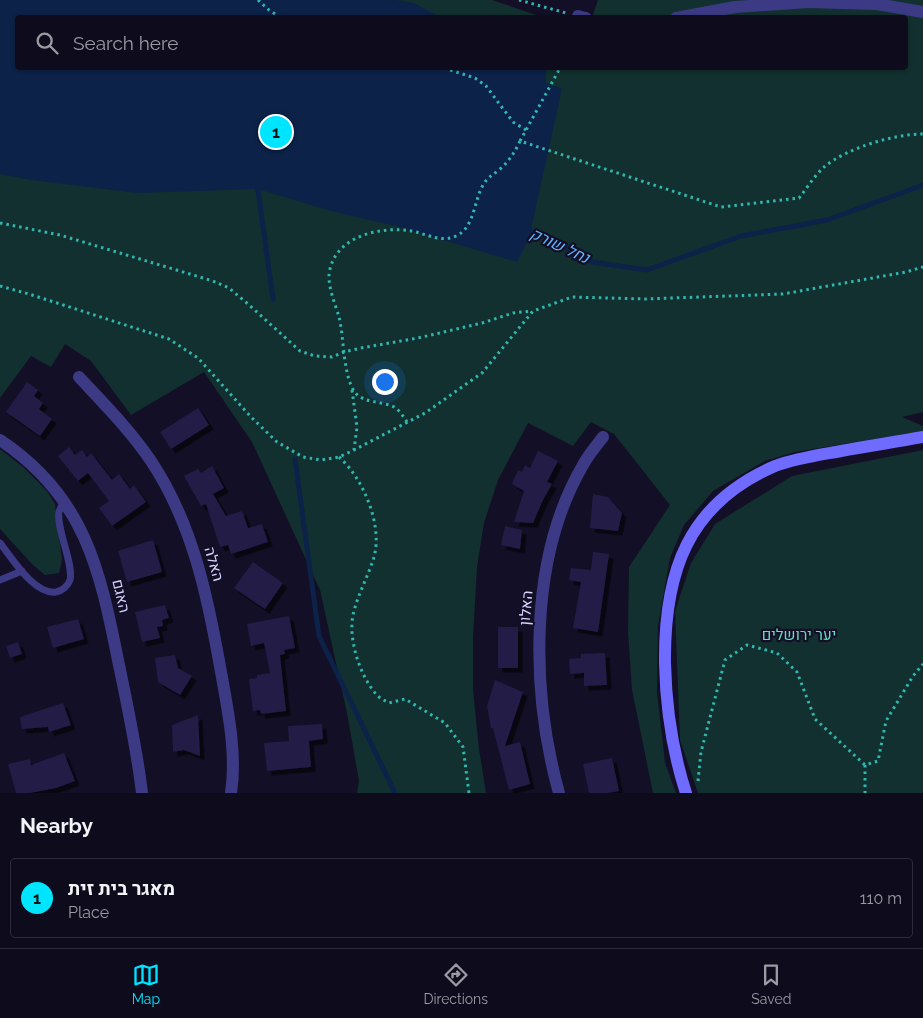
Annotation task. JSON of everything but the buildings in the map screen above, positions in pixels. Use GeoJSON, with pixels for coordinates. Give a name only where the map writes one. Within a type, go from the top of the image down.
{"type":"FeatureCollection","features":[{"type":"Feature","properties":{"kind":"main road"},"geometry":{"type":"LineString","coordinates":[[692,791],[675,755],[669,728],[665,647],[666,616],[671,586],[679,559],[691,535],[707,513],[726,494],[749,478],[776,466],[807,456],[923,437]]}},
{"type":"Feature","properties":{"kind":"street"},"geometry":{"type":"LineString","coordinates":[[692,15],[735,7],[808,2],[877,4],[923,12]]}},
{"type":"Feature","properties":{"kind":"street","name":"האלה"},"geometry":{"type":"LineString","coordinates":[[79,377],[123,425],[150,461],[176,505],[187,531],[208,602],[223,683],[232,752],[231,793]]}},
{"type":"Feature","properties":{"kind":"street","name":"האלון"},"geometry":{"type":"LineString","coordinates":[[559,793],[544,721],[540,672],[540,624],[545,578],[554,536],[567,498],[583,464],[603,437]]}},
{"type":"Feature","properties":{"kind":"street","name":"האגם"},"geometry":{"type":"LineString","coordinates":[[0,440],[29,462],[53,487],[74,517],[92,554],[106,598],[133,735],[142,793]]}},
{"type":"Feature","properties":{"kind":"lane"},"geometry":{"type":"LineString","coordinates":[[0,543],[40,589],[57,592],[65,588],[70,580],[59,512],[64,501]]}},
{"type":"Feature","properties":{"kind":"lane"},"geometry":{"type":"LineString","coordinates":[[0,580],[22,570]]}},
{"type":"Feature","properties":{"kind":"path"},"geometry":{"type":"LineString","coordinates":[[258,0],[276,15]]}},
{"type":"Feature","properties":{"kind":"path"},"geometry":{"type":"LineString","coordinates":[[519,0],[575,15]]}},
{"type":"Feature","properties":{"kind":"path"},"geometry":{"type":"LineString","coordinates":[[450,70],[475,78],[486,86],[513,122],[526,130]]}},
{"type":"Feature","properties":{"kind":"path"},"geometry":{"type":"LineString","coordinates":[[354,450],[357,427],[352,387],[344,352],[341,326],[330,286],[329,269],[336,256],[345,244],[361,236],[390,230],[412,231],[440,239],[457,236],[463,232],[473,215],[480,189],[486,179],[500,169],[513,155],[559,70]]}},
{"type":"Feature","properties":{"kind":"path"},"geometry":{"type":"LineString","coordinates":[[520,141],[721,207],[799,198],[824,167],[860,146],[909,134],[923,134]]}},
{"type":"Feature","properties":{"kind":"path"},"geometry":{"type":"LineString","coordinates":[[0,223],[60,234],[213,281],[229,288],[300,350],[315,356],[332,357],[344,352],[473,326],[513,313],[533,311],[572,297],[645,299],[783,294],[906,272],[923,267]]}},
{"type":"Feature","properties":{"kind":"path"},"geometry":{"type":"LineString","coordinates":[[0,286],[169,339],[198,358],[251,417],[277,442],[303,457],[321,460],[339,457],[425,413],[482,373],[533,311]]}},
{"type":"Feature","properties":{"kind":"path"},"geometry":{"type":"LineString","coordinates":[[352,387],[356,394],[366,400],[397,409],[407,422]]}},
{"type":"Feature","properties":{"kind":"path"},"geometry":{"type":"LineString","coordinates":[[339,457],[349,466],[373,513],[377,540],[374,556],[353,616],[351,634],[361,672],[376,695],[388,703],[405,698],[445,723],[463,747],[469,793]]}},
{"type":"Feature","properties":{"kind":"path"},"geometry":{"type":"LineString","coordinates":[[692,791],[725,660],[747,645],[777,653],[797,672],[815,719],[865,766],[865,793]]}},
{"type":"Feature","properties":{"kind":"path"},"geometry":{"type":"LineString","coordinates":[[865,766],[878,761],[886,721],[913,676],[923,664]]}},
{"type":"Feature","properties":{"kind":"green space"},"geometry":{"type":"Polygon","coordinates":[[[0,0],[492,0],[536,15],[15,15],[15,70],[908,70],[908,15],[593,15],[598,0],[923,0],[923,412],[902,417],[923,426],[923,431],[795,452],[765,461],[713,491],[684,525],[670,558],[658,626],[657,692],[665,763],[676,793],[653,793],[632,690],[628,632],[629,567],[670,505],[614,434],[591,422],[573,446],[528,423],[498,480],[484,523],[477,567],[473,637],[473,690],[486,793],[357,793],[359,781],[347,713],[320,590],[252,442],[204,372],[131,415],[91,361],[65,344],[51,367],[31,356],[0,398],[0,0]]]}},
{"type":"Feature","properties":{"kind":"green space"},"geometry":{"type":"Polygon","coordinates":[[[0,449],[23,467],[47,491],[55,504],[62,560],[59,573],[45,575],[33,565],[0,529],[0,449]]]}},
{"type":"Feature","properties":{"kind":"green space","name":"יער ירושלים"},"geometry":{"type":"Polygon","coordinates":[[[923,450],[923,793],[698,793],[680,740],[675,611],[691,563],[715,524],[792,476],[923,450]]]}},
{"type":"Feature","properties":{"kind":"water"},"geometry":{"type":"Polygon","coordinates":[[[0,0],[396,0],[414,3],[436,15],[15,15],[15,70],[546,70],[546,83],[562,89],[529,238],[517,262],[396,226],[331,211],[258,189],[137,193],[31,180],[0,174],[0,0]]]}},
{"type":"Feature","properties":{"kind":"waterway"},"geometry":{"type":"LineString","coordinates":[[257,183],[273,299]]}},
{"type":"Feature","properties":{"kind":"waterway","name":"נחל שורק"},"geometry":{"type":"LineString","coordinates":[[526,229],[550,239],[592,262],[647,270],[741,236],[827,220],[923,185]]}},
{"type":"Feature","properties":{"kind":"waterway"},"geometry":{"type":"LineString","coordinates":[[295,459],[319,636],[395,793]]}},
{"type":"Feature","properties":{"kind":"place","name":"מאגר בית זית"},"geometry":{"type":"Point","coordinates":[276,132]}}]}
